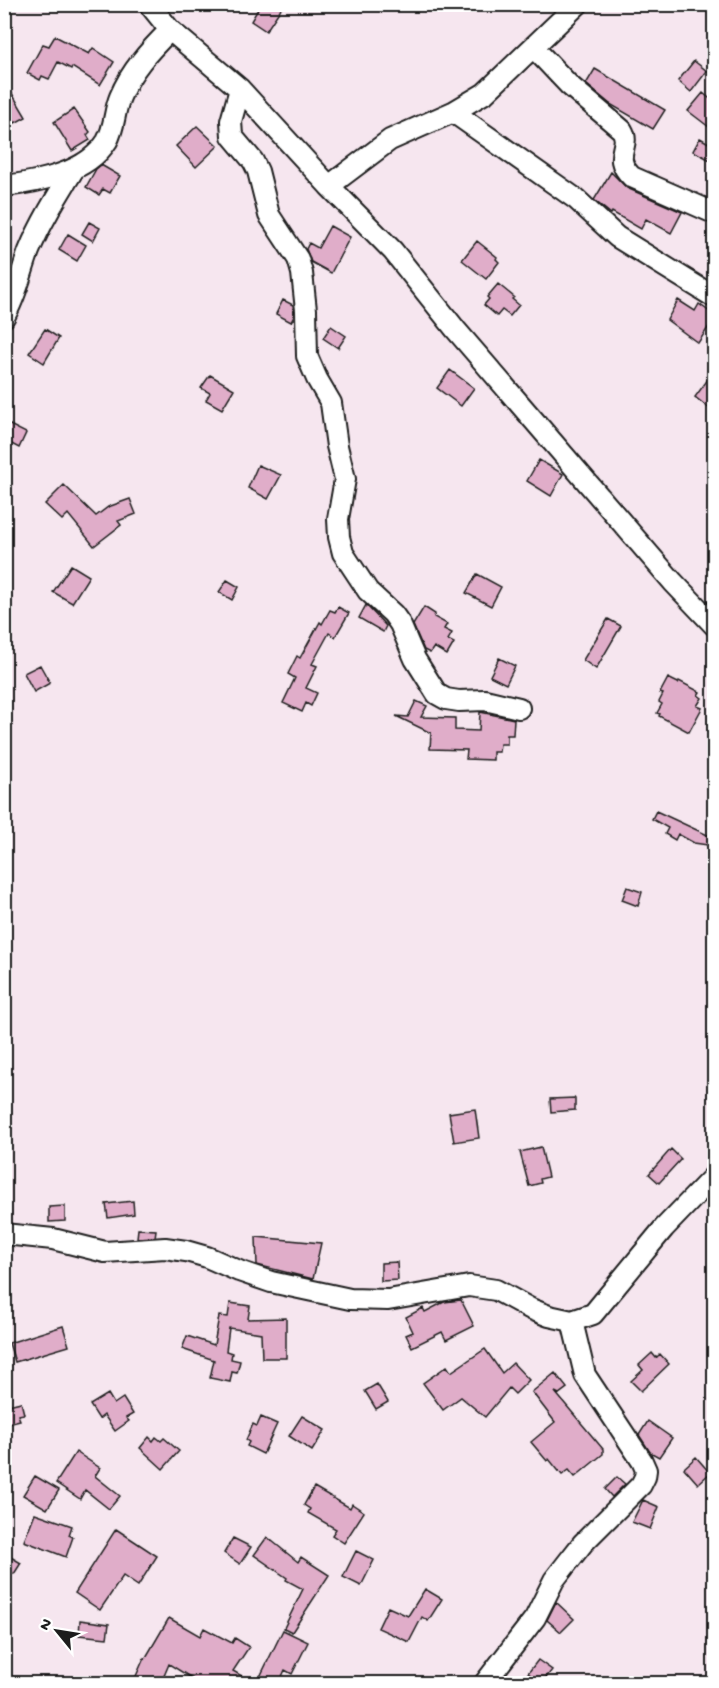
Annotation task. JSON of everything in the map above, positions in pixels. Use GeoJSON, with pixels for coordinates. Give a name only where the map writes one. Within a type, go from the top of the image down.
{"type":"FeatureCollection","features":[{"type":"Feature","properties":{"kind":"street"},"geometry":{"type":"LineString","coordinates":[[149,4],[170,30],[240,89],[329,186],[393,251],[456,330],[673,582],[714,625]]}},
{"type":"Feature","properties":{"kind":"street"},"geometry":{"type":"LineString","coordinates":[[329,186],[390,140],[453,112],[485,93],[578,4]]}},
{"type":"Feature","properties":{"kind":"street"},"geometry":{"type":"LineString","coordinates":[[4,186],[31,183],[74,168],[93,157],[107,140],[120,98],[146,54],[170,30]]}},
{"type":"Feature","properties":{"kind":"street"},"geometry":{"type":"LineString","coordinates":[[534,48],[569,86],[622,130],[625,135],[621,161],[632,177],[714,213]]}},
{"type":"Feature","properties":{"kind":"street"},"geometry":{"type":"LineString","coordinates":[[240,89],[231,121],[232,136],[253,161],[258,171],[269,215],[298,259],[302,273],[307,356],[331,404],[337,446],[345,479],[338,519],[343,553],[368,591],[393,614],[400,624],[415,659],[437,694],[459,702],[485,700],[519,708]]}},
{"type":"Feature","properties":{"kind":"street"},"geometry":{"type":"LineString","coordinates":[[453,112],[576,200],[617,237],[714,297]]}},
{"type":"Feature","properties":{"kind":"street"},"geometry":{"type":"LineString","coordinates":[[4,317],[12,305],[18,280],[34,240],[74,168]]}},
{"type":"Feature","properties":{"kind":"street"},"geometry":{"type":"LineString","coordinates":[[4,1234],[53,1239],[105,1252],[165,1248],[186,1251],[271,1282],[350,1299],[388,1300],[469,1287],[496,1290],[531,1309],[573,1321],[593,1314],[664,1227],[714,1176]]}},
{"type":"Feature","properties":{"kind":"street"},"geometry":{"type":"LineString","coordinates":[[484,1683],[535,1618],[549,1588],[561,1571],[583,1543],[619,1508],[645,1478],[646,1470],[642,1461],[585,1375],[573,1321]]}},
{"type":"Feature","properties":{"kind":"building"},"geometry":{"type":"Polygon","coordinates":[[[261,4],[284,4],[266,31],[251,21],[261,4]]]}},
{"type":"Feature","properties":{"kind":"building"},"geometry":{"type":"Polygon","coordinates":[[[55,36],[89,54],[93,48],[114,62],[100,85],[72,67],[71,69],[58,62],[49,79],[42,76],[40,80],[27,73],[43,44],[49,46],[55,36]]]}},
{"type":"Feature","properties":{"kind":"building"},"geometry":{"type":"Polygon","coordinates":[[[694,61],[707,71],[691,92],[678,81],[694,61]]]}},
{"type":"Feature","properties":{"kind":"building"},"geometry":{"type":"Polygon","coordinates":[[[595,69],[665,110],[653,129],[610,104],[586,84],[595,69]]]}},
{"type":"Feature","properties":{"kind":"building"},"geometry":{"type":"Polygon","coordinates":[[[4,80],[26,117],[15,123],[4,105],[4,80]]]}},
{"type":"Feature","properties":{"kind":"building"},"geometry":{"type":"Polygon","coordinates":[[[703,93],[714,102],[714,120],[709,127],[688,111],[703,93]]]}},
{"type":"Feature","properties":{"kind":"building"},"geometry":{"type":"Polygon","coordinates":[[[74,109],[90,132],[87,135],[90,140],[72,151],[54,122],[74,109]]]}},
{"type":"Feature","properties":{"kind":"building"},"geometry":{"type":"Polygon","coordinates":[[[197,126],[218,146],[196,167],[176,146],[197,126]]]}},
{"type":"Feature","properties":{"kind":"building"},"geometry":{"type":"Polygon","coordinates":[[[700,138],[714,146],[714,162],[693,151],[700,138]]]}},
{"type":"Feature","properties":{"kind":"building"},"geometry":{"type":"Polygon","coordinates":[[[101,165],[120,176],[110,193],[103,189],[99,195],[86,187],[96,169],[101,165]]]}},
{"type":"Feature","properties":{"kind":"building"},"geometry":{"type":"Polygon","coordinates":[[[611,172],[627,188],[682,212],[671,233],[646,219],[641,229],[612,212],[611,214],[594,200],[611,172]]]}},
{"type":"Feature","properties":{"kind":"building"},"geometry":{"type":"Polygon","coordinates":[[[89,222],[100,228],[93,241],[82,234],[89,222]]]}},
{"type":"Feature","properties":{"kind":"building"},"geometry":{"type":"Polygon","coordinates":[[[330,226],[350,237],[331,273],[311,262],[306,249],[309,243],[318,248],[330,226]]]}},
{"type":"Feature","properties":{"kind":"building"},"geometry":{"type":"Polygon","coordinates":[[[68,234],[86,245],[77,261],[59,250],[68,234]]]}},
{"type":"Feature","properties":{"kind":"building"},"geometry":{"type":"Polygon","coordinates":[[[477,241],[497,257],[499,262],[486,279],[462,260],[477,241]]]}},
{"type":"Feature","properties":{"kind":"building"},"geometry":{"type":"Polygon","coordinates":[[[498,284],[514,297],[512,299],[519,305],[510,316],[502,310],[497,316],[484,305],[489,299],[487,297],[498,284]]]}},
{"type":"Feature","properties":{"kind":"building"},"geometry":{"type":"Polygon","coordinates":[[[283,300],[293,305],[294,316],[291,322],[276,314],[283,300]]]}},
{"type":"Feature","properties":{"kind":"building"},"geometry":{"type":"Polygon","coordinates":[[[678,300],[695,311],[699,304],[714,315],[714,319],[698,343],[667,320],[678,300]]]}},
{"type":"Feature","properties":{"kind":"building"},"geometry":{"type":"Polygon","coordinates":[[[331,326],[346,336],[338,348],[323,338],[331,326]]]}},
{"type":"Feature","properties":{"kind":"building"},"geometry":{"type":"Polygon","coordinates":[[[45,329],[59,338],[44,363],[29,353],[45,329]]]}},
{"type":"Feature","properties":{"kind":"building"},"geometry":{"type":"Polygon","coordinates":[[[450,370],[474,388],[461,406],[437,388],[450,370]]]}},
{"type":"Feature","properties":{"kind":"building"},"geometry":{"type":"Polygon","coordinates":[[[714,371],[714,412],[695,397],[714,371]]]}},
{"type":"Feature","properties":{"kind":"building"},"geometry":{"type":"Polygon","coordinates":[[[210,375],[234,389],[222,409],[206,400],[210,393],[201,388],[210,375]]]}},
{"type":"Feature","properties":{"kind":"building"},"geometry":{"type":"Polygon","coordinates":[[[4,422],[26,433],[19,448],[4,440],[4,422]]]}},
{"type":"Feature","properties":{"kind":"building"},"geometry":{"type":"Polygon","coordinates":[[[539,460],[563,474],[551,496],[527,481],[539,460]]]}},
{"type":"Feature","properties":{"kind":"building"},"geometry":{"type":"Polygon","coordinates":[[[258,465],[281,475],[268,499],[248,488],[258,465]]]}},
{"type":"Feature","properties":{"kind":"building"},"geometry":{"type":"Polygon","coordinates":[[[64,485],[96,516],[108,507],[130,499],[136,514],[118,521],[121,525],[94,546],[68,514],[62,520],[45,504],[64,485]]]}},
{"type":"Feature","properties":{"kind":"building"},"geometry":{"type":"Polygon","coordinates":[[[71,565],[89,576],[72,603],[53,592],[71,565]]]}},
{"type":"Feature","properties":{"kind":"building"},"geometry":{"type":"Polygon","coordinates":[[[477,574],[501,587],[491,606],[466,593],[477,574]]]}},
{"type":"Feature","properties":{"kind":"building"},"geometry":{"type":"Polygon","coordinates":[[[227,580],[239,587],[232,600],[219,592],[227,580]]]}},
{"type":"Feature","properties":{"kind":"building"},"geometry":{"type":"Polygon","coordinates":[[[366,605],[386,626],[383,632],[359,618],[366,605]]]}},
{"type":"Feature","properties":{"kind":"building"},"geometry":{"type":"Polygon","coordinates":[[[338,607],[349,613],[335,637],[329,633],[312,664],[317,666],[306,688],[317,693],[311,706],[306,703],[302,712],[283,703],[295,678],[288,674],[297,656],[300,658],[320,622],[322,624],[330,610],[335,612],[338,607]]]}},
{"type":"Feature","properties":{"kind":"building"},"geometry":{"type":"Polygon","coordinates":[[[424,607],[435,614],[434,617],[447,624],[444,629],[452,633],[448,640],[454,643],[447,655],[434,647],[430,653],[424,650],[413,625],[424,607]]]}},
{"type":"Feature","properties":{"kind":"building"},"geometry":{"type":"Polygon","coordinates":[[[608,619],[621,626],[596,669],[583,660],[608,619]]]}},
{"type":"Feature","properties":{"kind":"building"},"geometry":{"type":"Polygon","coordinates":[[[499,658],[515,666],[506,684],[490,676],[499,658]]]}},
{"type":"Feature","properties":{"kind":"building"},"geometry":{"type":"Polygon","coordinates":[[[40,665],[50,683],[34,692],[24,673],[40,665]]]}},
{"type":"Feature","properties":{"kind":"building"},"geometry":{"type":"Polygon","coordinates":[[[668,678],[700,692],[698,695],[702,698],[697,706],[702,708],[689,732],[657,713],[662,704],[659,702],[663,694],[660,693],[668,678]]]}},
{"type":"Feature","properties":{"kind":"building"},"geometry":{"type":"Polygon","coordinates":[[[416,701],[427,706],[421,717],[455,718],[455,730],[479,731],[480,712],[514,719],[513,735],[507,735],[507,744],[500,744],[499,752],[493,752],[493,760],[466,759],[467,750],[430,749],[431,733],[396,716],[408,717],[416,701]]]}},
{"type":"Feature","properties":{"kind":"building"},"geometry":{"type":"Polygon","coordinates":[[[656,811],[714,838],[714,846],[694,843],[678,834],[675,840],[665,834],[668,828],[652,819],[656,811]]]}},
{"type":"Feature","properties":{"kind":"building"},"geometry":{"type":"Polygon","coordinates":[[[627,887],[642,892],[638,906],[622,900],[627,887]]]}},
{"type":"Feature","properties":{"kind":"building"},"geometry":{"type":"Polygon","coordinates":[[[575,1098],[575,1110],[551,1112],[550,1099],[575,1098]]]}},
{"type":"Feature","properties":{"kind":"building"},"geometry":{"type":"Polygon","coordinates":[[[475,1109],[479,1138],[454,1142],[449,1113],[475,1109]]]}},
{"type":"Feature","properties":{"kind":"building"},"geometry":{"type":"Polygon","coordinates":[[[541,1147],[548,1177],[540,1179],[541,1183],[529,1186],[520,1152],[541,1147]]]}},
{"type":"Feature","properties":{"kind":"building"},"geometry":{"type":"Polygon","coordinates":[[[671,1149],[681,1159],[659,1183],[649,1174],[671,1149]]]}},
{"type":"Feature","properties":{"kind":"building"},"geometry":{"type":"Polygon","coordinates":[[[133,1201],[134,1214],[108,1218],[106,1204],[133,1201]]]}},
{"type":"Feature","properties":{"kind":"building"},"geometry":{"type":"Polygon","coordinates":[[[65,1206],[65,1221],[49,1222],[49,1207],[65,1206]]]}},
{"type":"Feature","properties":{"kind":"building"},"geometry":{"type":"Polygon","coordinates":[[[138,1229],[156,1230],[155,1237],[137,1238],[138,1229]]]}},
{"type":"Feature","properties":{"kind":"building"},"geometry":{"type":"Polygon","coordinates":[[[256,1237],[321,1243],[313,1279],[257,1265],[256,1237]]]}},
{"type":"Feature","properties":{"kind":"building"},"geometry":{"type":"Polygon","coordinates":[[[397,1262],[398,1280],[381,1281],[381,1263],[397,1262]]]}},
{"type":"Feature","properties":{"kind":"building"},"geometry":{"type":"Polygon","coordinates":[[[461,1300],[474,1326],[446,1340],[442,1332],[412,1347],[406,1335],[413,1332],[406,1317],[423,1308],[425,1312],[444,1302],[461,1300]]]}},
{"type":"Feature","properties":{"kind":"building"},"geometry":{"type":"Polygon","coordinates":[[[230,1303],[250,1306],[248,1319],[286,1318],[286,1358],[262,1358],[261,1333],[229,1328],[226,1351],[232,1353],[231,1359],[240,1361],[237,1373],[232,1372],[230,1382],[210,1378],[214,1360],[182,1349],[187,1336],[214,1345],[219,1316],[228,1317],[230,1303]]]}},
{"type":"Feature","properties":{"kind":"building"},"geometry":{"type":"Polygon","coordinates":[[[63,1326],[69,1346],[15,1362],[9,1343],[63,1326]]]}},
{"type":"Feature","properties":{"kind":"building"},"geometry":{"type":"Polygon","coordinates":[[[485,1349],[502,1373],[513,1363],[529,1380],[515,1394],[509,1388],[485,1417],[461,1397],[443,1410],[423,1383],[447,1366],[451,1372],[485,1349]]]}},
{"type":"Feature","properties":{"kind":"building"},"geometry":{"type":"Polygon","coordinates":[[[652,1353],[656,1358],[660,1354],[669,1364],[641,1391],[631,1381],[643,1370],[639,1365],[652,1353]]]}},
{"type":"Feature","properties":{"kind":"building"},"geometry":{"type":"Polygon","coordinates":[[[555,1373],[567,1388],[559,1394],[555,1392],[603,1449],[603,1454],[575,1477],[569,1470],[562,1475],[531,1442],[555,1422],[532,1392],[555,1373]]]}},
{"type":"Feature","properties":{"kind":"building"},"geometry":{"type":"Polygon","coordinates":[[[377,1384],[388,1402],[376,1409],[365,1391],[377,1384]]]}},
{"type":"Feature","properties":{"kind":"building"},"geometry":{"type":"Polygon","coordinates":[[[108,1394],[114,1404],[123,1398],[133,1414],[126,1418],[129,1421],[115,1431],[104,1415],[99,1419],[90,1405],[108,1394]]]}},
{"type":"Feature","properties":{"kind":"building"},"geometry":{"type":"Polygon","coordinates":[[[21,1402],[24,1414],[18,1415],[20,1420],[4,1424],[4,1406],[21,1402]]]}},
{"type":"Feature","properties":{"kind":"building"},"geometry":{"type":"Polygon","coordinates":[[[302,1416],[325,1430],[312,1451],[289,1436],[302,1416]]]}},
{"type":"Feature","properties":{"kind":"building"},"geometry":{"type":"Polygon","coordinates":[[[261,1417],[277,1424],[263,1454],[247,1446],[249,1442],[246,1440],[253,1424],[257,1426],[261,1417]]]}},
{"type":"Feature","properties":{"kind":"building"},"geometry":{"type":"Polygon","coordinates":[[[648,1421],[672,1438],[659,1457],[650,1452],[639,1435],[648,1421]]]}},
{"type":"Feature","properties":{"kind":"building"},"geometry":{"type":"Polygon","coordinates":[[[149,1437],[153,1441],[156,1437],[161,1441],[164,1438],[179,1451],[163,1469],[140,1448],[149,1437]]]}},
{"type":"Feature","properties":{"kind":"building"},"geometry":{"type":"Polygon","coordinates":[[[76,1452],[100,1468],[95,1476],[120,1496],[109,1509],[85,1490],[80,1499],[56,1483],[76,1452]]]}},
{"type":"Feature","properties":{"kind":"building"},"geometry":{"type":"Polygon","coordinates":[[[696,1457],[710,1473],[698,1484],[684,1468],[696,1457]]]}},
{"type":"Feature","properties":{"kind":"building"},"geometry":{"type":"Polygon","coordinates":[[[35,1476],[59,1490],[47,1509],[23,1495],[35,1476]]]}},
{"type":"Feature","properties":{"kind":"building"},"geometry":{"type":"Polygon","coordinates":[[[617,1477],[625,1484],[612,1497],[605,1489],[617,1477]]]}},
{"type":"Feature","properties":{"kind":"building"},"geometry":{"type":"Polygon","coordinates":[[[314,1487],[350,1508],[352,1504],[364,1512],[344,1543],[332,1535],[336,1529],[308,1513],[310,1509],[304,1505],[314,1487]]]}},
{"type":"Feature","properties":{"kind":"building"},"geometry":{"type":"Polygon","coordinates":[[[643,1500],[659,1507],[650,1529],[632,1522],[643,1500]]]}},
{"type":"Feature","properties":{"kind":"building"},"geometry":{"type":"Polygon","coordinates":[[[35,1513],[72,1526],[69,1535],[73,1537],[66,1557],[24,1541],[35,1513]]]}},
{"type":"Feature","properties":{"kind":"building"},"geometry":{"type":"Polygon","coordinates":[[[116,1529],[157,1556],[138,1586],[123,1576],[100,1610],[75,1593],[116,1529]]]}},
{"type":"Feature","properties":{"kind":"building"},"geometry":{"type":"Polygon","coordinates":[[[267,1537],[298,1562],[301,1557],[329,1575],[292,1632],[284,1628],[303,1589],[286,1580],[287,1578],[254,1555],[267,1537]]]}},
{"type":"Feature","properties":{"kind":"building"},"geometry":{"type":"Polygon","coordinates":[[[233,1538],[251,1547],[240,1564],[224,1553],[233,1538]]]}},
{"type":"Feature","properties":{"kind":"building"},"geometry":{"type":"Polygon","coordinates":[[[356,1551],[374,1560],[361,1586],[343,1577],[356,1551]]]}},
{"type":"Feature","properties":{"kind":"building"},"geometry":{"type":"Polygon","coordinates":[[[9,1556],[21,1563],[14,1574],[4,1567],[4,1562],[9,1556]]]}},
{"type":"Feature","properties":{"kind":"building"},"geometry":{"type":"Polygon","coordinates":[[[425,1589],[442,1599],[428,1621],[422,1617],[409,1642],[378,1628],[388,1607],[408,1616],[425,1589]]]}},
{"type":"Feature","properties":{"kind":"building"},"geometry":{"type":"Polygon","coordinates":[[[556,1602],[574,1619],[561,1632],[547,1620],[556,1602]]]}},
{"type":"Feature","properties":{"kind":"building"},"geometry":{"type":"Polygon","coordinates":[[[169,1618],[200,1636],[204,1628],[232,1643],[235,1638],[249,1647],[233,1671],[254,1683],[193,1683],[195,1680],[169,1664],[161,1683],[133,1683],[144,1658],[169,1618]]]}},
{"type":"Feature","properties":{"kind":"building"},"geometry":{"type":"Polygon","coordinates":[[[80,1620],[109,1624],[107,1638],[79,1635],[80,1620]]]}},
{"type":"Feature","properties":{"kind":"building"},"geometry":{"type":"Polygon","coordinates":[[[283,1630],[308,1642],[292,1674],[285,1670],[279,1683],[257,1683],[283,1630]]]}},
{"type":"Feature","properties":{"kind":"building"},"geometry":{"type":"Polygon","coordinates":[[[538,1660],[552,1670],[542,1683],[528,1673],[538,1660]]]}}]}
